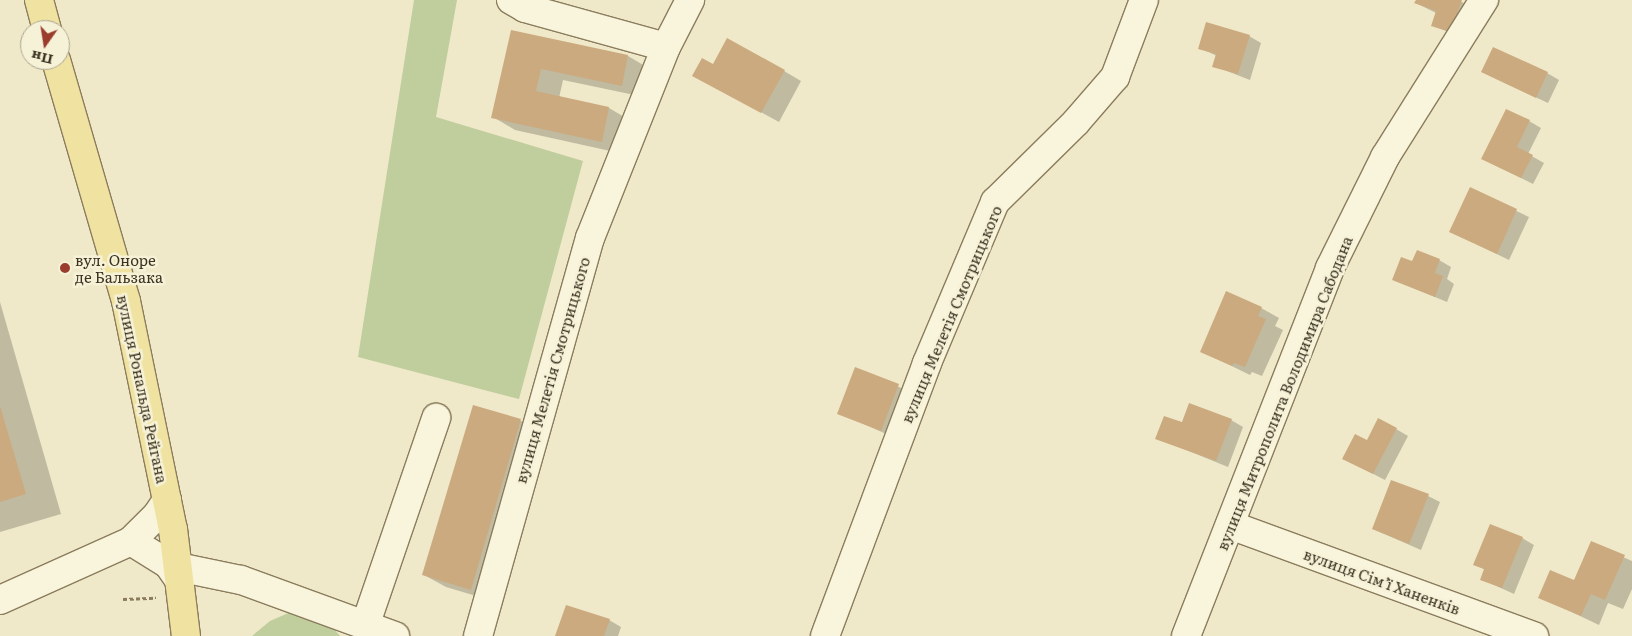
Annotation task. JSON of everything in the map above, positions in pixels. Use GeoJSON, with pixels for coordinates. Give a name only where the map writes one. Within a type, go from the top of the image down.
{"type":"FeatureCollection","features":[{"type":"Feature","properties":{"kind":"main road"},"geometry":{"type":"LineString","coordinates":[[38,0],[44,20]]}},
{"type":"Feature","properties":{"kind":"main road","name":"вулиця Рональда Рейгана"},"geometry":{"type":"LineString","coordinates":[[59,70],[126,302],[167,500],[179,574],[186,636]]}},
{"type":"Feature","properties":{"kind":"street"},"geometry":{"type":"LineString","coordinates":[[511,0],[525,8],[666,47]]}},
{"type":"Feature","properties":{"kind":"street","name":"вулиця Мелетія Смотрицького"},"geometry":{"type":"LineString","coordinates":[[478,636],[590,238],[666,47],[690,0]]}},
{"type":"Feature","properties":{"kind":"street","name":"вулиця Мелетія Смотрицького"},"geometry":{"type":"LineString","coordinates":[[826,636],[927,363],[995,202],[1076,122],[1115,77],[1144,0]]}},
{"type":"Feature","properties":{"kind":"street","name":"вулиця Митрополита Володимира Сабодана"},"geometry":{"type":"LineString","coordinates":[[1186,636],[1330,268],[1385,157],[1484,0]]}},
{"type":"Feature","properties":{"kind":"street"},"geometry":{"type":"LineString","coordinates":[[366,623],[436,418]]}},
{"type":"Feature","properties":{"kind":"street"},"geometry":{"type":"LineString","coordinates":[[0,600],[131,541],[158,515],[167,500]]}},
{"type":"Feature","properties":{"kind":"street","name":"вулиця Сімʼї Ханенків"},"geometry":{"type":"LineString","coordinates":[[1230,525],[1534,636]]}},
{"type":"Feature","properties":{"kind":"street"},"geometry":{"type":"LineString","coordinates":[[131,541],[168,564],[179,574],[241,580],[366,623],[396,636]]}},
{"type":"Feature","properties":{"kind":"green space"},"geometry":{"type":"Polygon","coordinates":[[[414,0],[457,0],[436,117],[583,161],[519,399],[358,357],[414,0]]]}},
{"type":"Feature","properties":{"kind":"green space"},"geometry":{"type":"Polygon","coordinates":[[[293,611],[329,623],[340,636],[252,636],[270,621],[293,611]]]}},
{"type":"Feature","properties":{"kind":"building"},"geometry":{"type":"Polygon","coordinates":[[[1416,0],[1462,0],[1450,32],[1431,26],[1436,11],[1414,3],[1416,0]]]}},
{"type":"Feature","properties":{"kind":"building"},"geometry":{"type":"Polygon","coordinates":[[[1206,22],[1250,35],[1238,74],[1212,67],[1216,54],[1198,49],[1206,22]]]}},
{"type":"Feature","properties":{"kind":"building"},"geometry":{"type":"Polygon","coordinates":[[[511,30],[628,55],[622,86],[541,69],[536,91],[609,107],[602,142],[491,118],[511,30]]]}},
{"type":"Feature","properties":{"kind":"building"},"geometry":{"type":"Polygon","coordinates":[[[727,38],[785,70],[761,113],[692,76],[702,58],[713,64],[727,38]]]}},
{"type":"Feature","properties":{"kind":"building"},"geometry":{"type":"Polygon","coordinates":[[[1493,47],[1548,72],[1536,98],[1481,72],[1493,47]]]}},
{"type":"Feature","properties":{"kind":"building"},"geometry":{"type":"Polygon","coordinates":[[[1506,109],[1530,120],[1517,147],[1533,155],[1521,178],[1481,159],[1506,109]]]}},
{"type":"Feature","properties":{"kind":"building"},"geometry":{"type":"Polygon","coordinates":[[[1470,187],[1517,209],[1497,254],[1449,232],[1470,187]]]}},
{"type":"Feature","properties":{"kind":"building"},"geometry":{"type":"Polygon","coordinates":[[[1417,250],[1440,259],[1435,273],[1443,276],[1435,297],[1392,280],[1401,257],[1412,261],[1417,250]]]}},
{"type":"Feature","properties":{"kind":"building"},"geometry":{"type":"Polygon","coordinates":[[[1226,291],[1262,307],[1258,316],[1266,319],[1245,367],[1234,363],[1232,366],[1200,352],[1226,291]]]}},
{"type":"Feature","properties":{"kind":"building"},"geometry":{"type":"Polygon","coordinates":[[[855,367],[899,384],[881,431],[837,414],[855,367]]]}},
{"type":"Feature","properties":{"kind":"building"},"geometry":{"type":"Polygon","coordinates":[[[1189,403],[1232,419],[1216,461],[1155,439],[1164,416],[1182,422],[1189,403]]]}},
{"type":"Feature","properties":{"kind":"building"},"geometry":{"type":"Polygon","coordinates":[[[473,405],[521,419],[471,590],[422,575],[473,405]]]}},
{"type":"Feature","properties":{"kind":"building"},"geometry":{"type":"Polygon","coordinates":[[[0,406],[26,494],[0,502],[0,406]]]}},
{"type":"Feature","properties":{"kind":"building"},"geometry":{"type":"Polygon","coordinates":[[[1378,418],[1397,428],[1373,474],[1342,459],[1355,434],[1367,440],[1378,418]]]}},
{"type":"Feature","properties":{"kind":"building"},"geometry":{"type":"Polygon","coordinates":[[[1391,480],[1429,494],[1409,544],[1372,529],[1391,480]]]}},
{"type":"Feature","properties":{"kind":"building"},"geometry":{"type":"Polygon","coordinates":[[[1490,524],[1523,537],[1502,588],[1480,580],[1484,569],[1473,565],[1490,524]]]}},
{"type":"Feature","properties":{"kind":"building"},"geometry":{"type":"Polygon","coordinates":[[[1591,541],[1625,555],[1605,600],[1591,594],[1581,616],[1538,598],[1550,570],[1574,580],[1591,541]]]}},
{"type":"Feature","properties":{"kind":"building"},"geometry":{"type":"Polygon","coordinates":[[[566,605],[610,619],[604,636],[555,636],[566,605]]]}},
{"type":"Feature","properties":{"kind":"place","name":"вул. Оноре де Бальзака"},"geometry":{"type":"Point","coordinates":[65,268]}}]}
